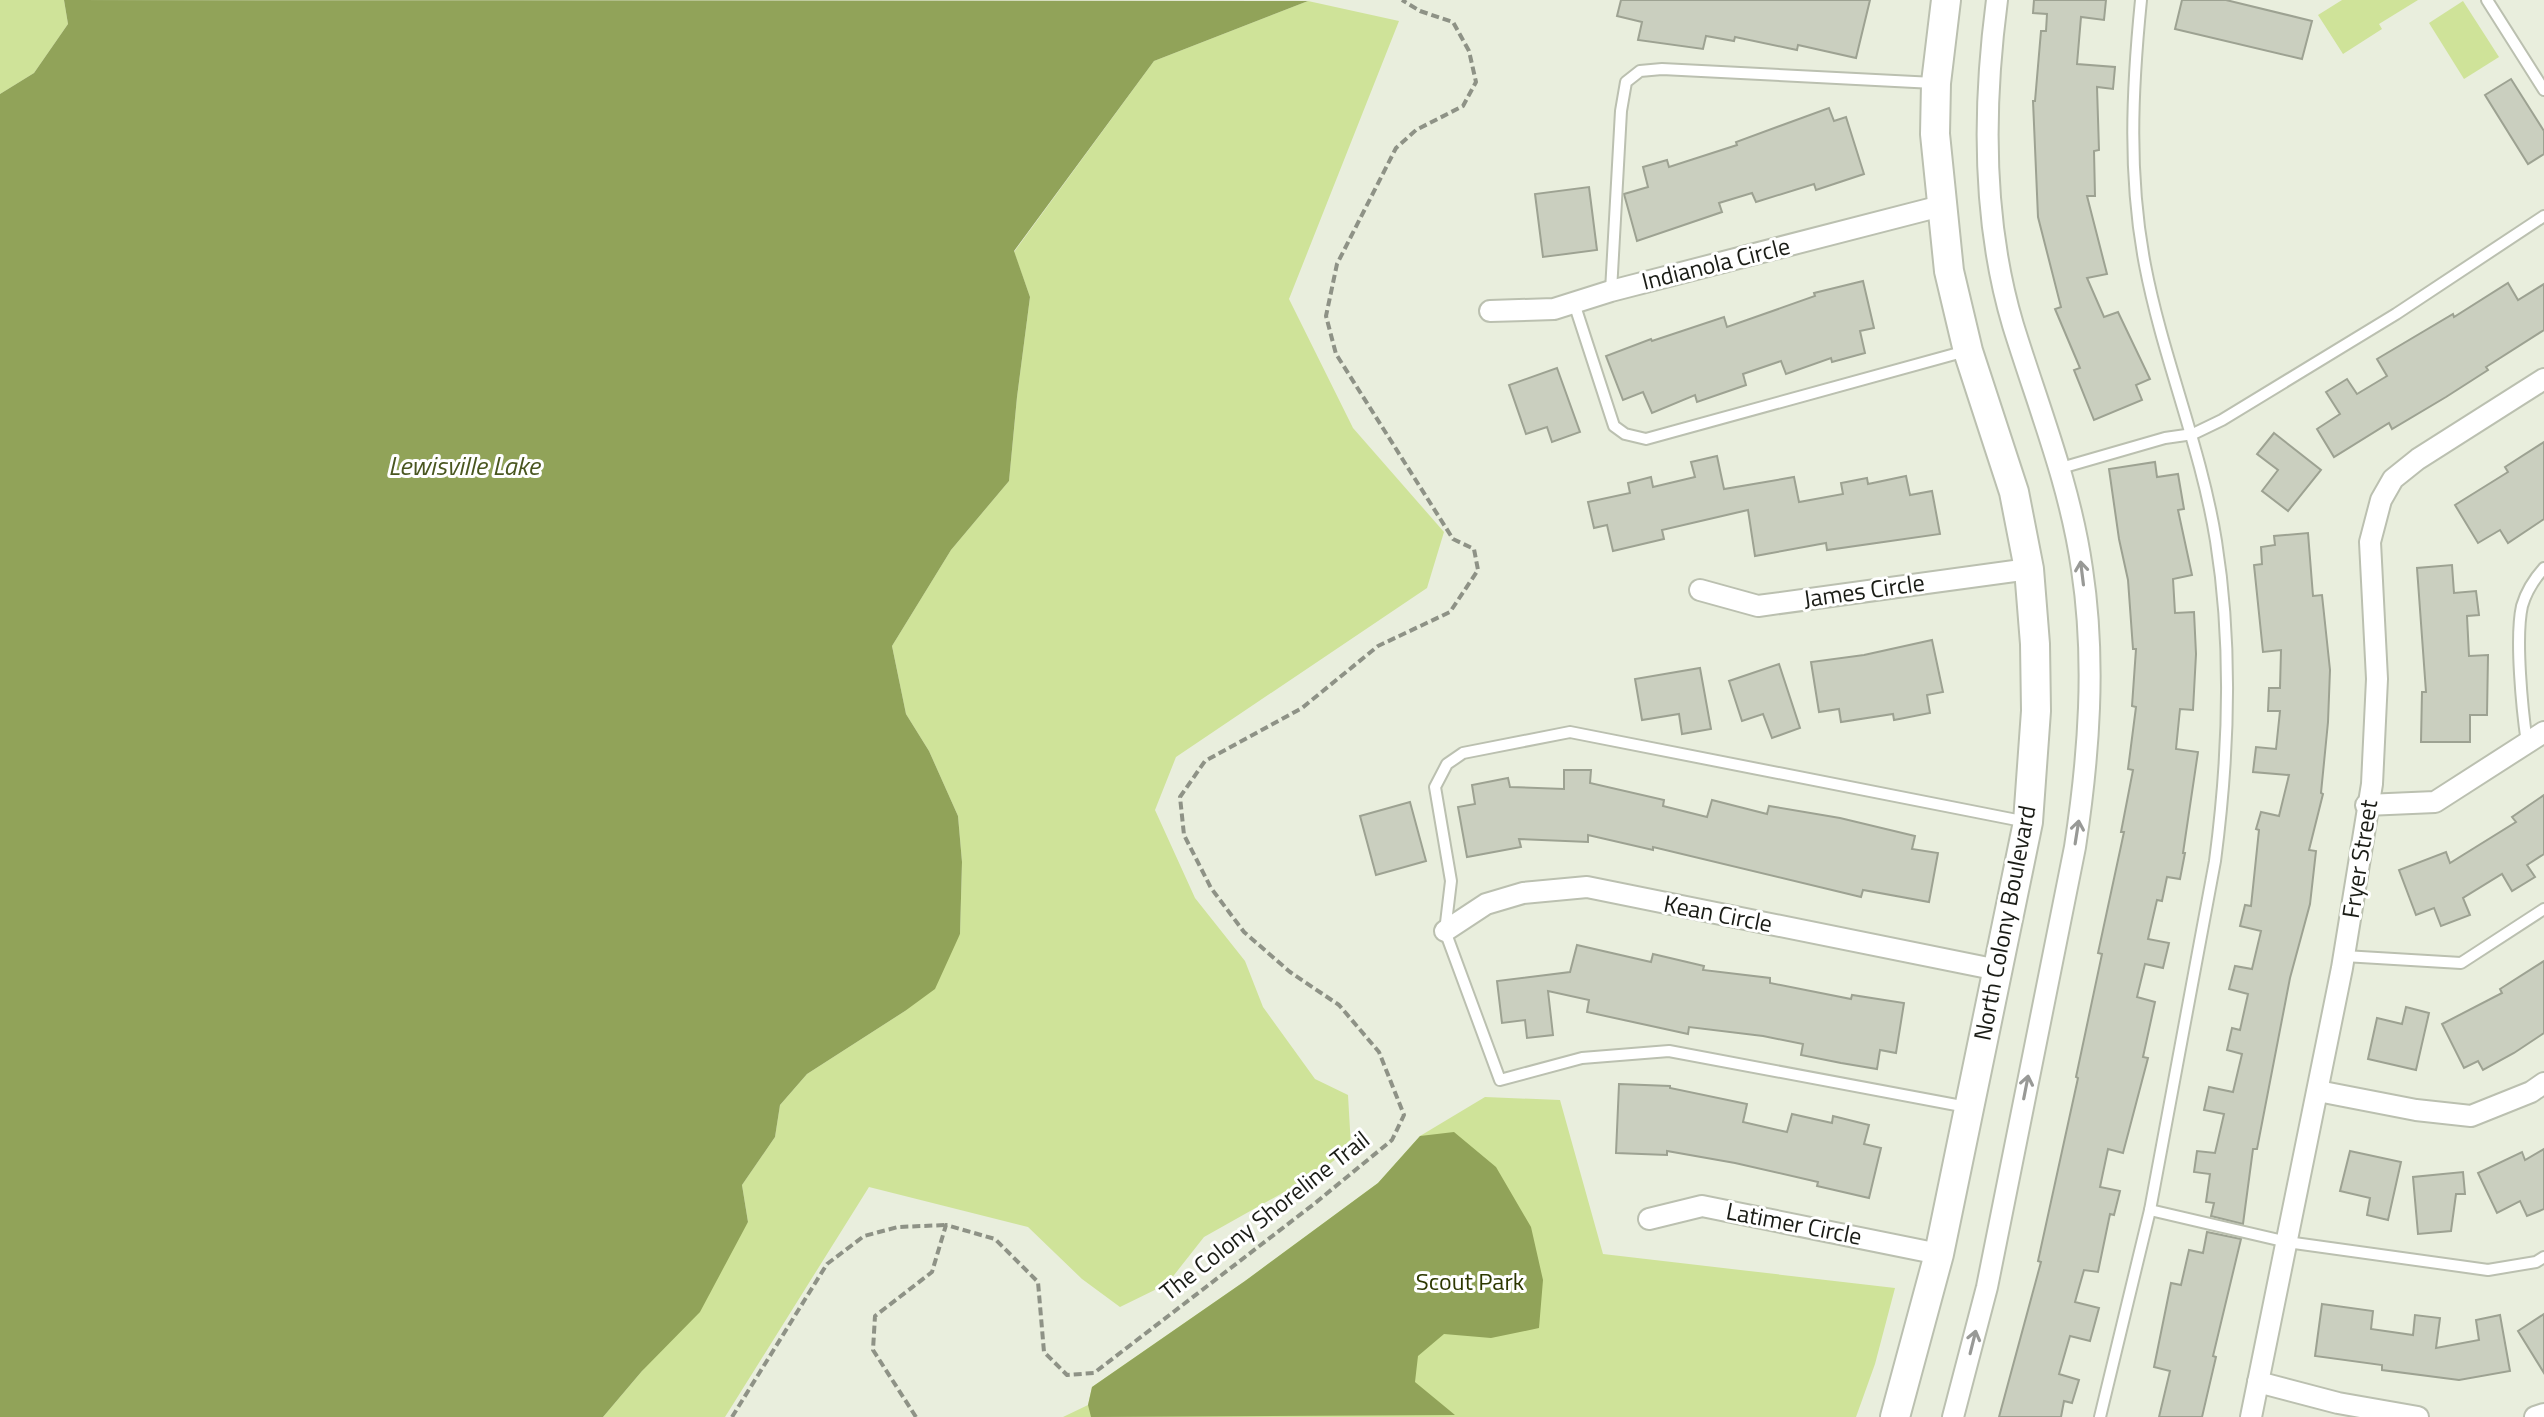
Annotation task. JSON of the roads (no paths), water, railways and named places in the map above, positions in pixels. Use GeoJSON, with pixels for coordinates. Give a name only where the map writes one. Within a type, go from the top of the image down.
{"type":"FeatureCollection","features":[{"type":"Feature","properties":{"kind":"main road","name":"North Colony Boulevard"},"geometry":{"type":"LineString","coordinates":[[1895,1417],[1939,1254],[2028,822],[2036,711],[2029,569],[2014,492],[1968,351],[1949,271],[1935,134],[1936,83],[1946,0]]}},
{"type":"Feature","properties":{"kind":"street"},"geometry":{"type":"LineString","coordinates":[[1953,1417],[1987,1287],[2082,804],[2089,717],[2089,642],[2083,570],[2061,468],[2013,322],[1999,260],[1991,191],[1988,94],[1997,0]]}},
{"type":"Feature","properties":{"kind":"street","name":"Indianola Circle"},"geometry":{"type":"LineString","coordinates":[[1490,311],[1554,309],[1611,291],[1941,206]]}},
{"type":"Feature","properties":{"kind":"street","name":"Fryer Street"},"geometry":{"type":"LineString","coordinates":[[2251,1417],[2344,956],[2363,847],[2366,805],[2372,784],[2377,679],[2370,542],[2381,500],[2393,479],[2418,459],[2544,379]]}},
{"type":"Feature","properties":{"kind":"street","name":"James Circle"},"geometry":{"type":"LineString","coordinates":[[1700,590],[1758,606],[2029,569]]}},
{"type":"Feature","properties":{"kind":"street"},"geometry":{"type":"LineString","coordinates":[[2366,805],[2435,802],[2535,737]]}},
{"type":"Feature","properties":{"kind":"street","name":"Kean Circle"},"geometry":{"type":"LineString","coordinates":[[1445,931],[1486,904],[1523,893],[1587,887],[1998,970]]}},
{"type":"Feature","properties":{"kind":"street"},"geometry":{"type":"LineString","coordinates":[[2318,1091],[2416,1110],[2471,1116],[2531,1092],[2544,1083]]}},
{"type":"Feature","properties":{"kind":"street","name":"Latimer Circle"},"geometry":{"type":"LineString","coordinates":[[1649,1219],[1702,1206],[1939,1254]]}},
{"type":"Feature","properties":{"kind":"street"},"geometry":{"type":"LineString","coordinates":[[2258,1382],[2338,1403],[2418,1417]]}},
{"type":"Feature","properties":{"kind":"street"},"geometry":{"type":"LineString","coordinates":[[2535,1417],[2544,1414]]}},
{"type":"Feature","properties":{"kind":"lane"},"geometry":{"type":"LineString","coordinates":[[2100,1417],[2150,1210],[2215,861],[2223,791],[2228,689],[2224,602],[2216,541],[2193,434],[2159,320],[2139,229],[2132,154],[2133,85],[2141,0]]}},
{"type":"Feature","properties":{"kind":"lane"},"geometry":{"type":"LineString","coordinates":[[2487,0],[2544,90]]}},
{"type":"Feature","properties":{"kind":"lane"},"geometry":{"type":"LineString","coordinates":[[1611,291],[1621,111],[1626,82],[1640,71],[1662,69],[1936,83]]}},
{"type":"Feature","properties":{"kind":"lane"},"geometry":{"type":"LineString","coordinates":[[2061,468],[2165,438],[2193,434],[2222,420],[2396,314],[2544,216]]}},
{"type":"Feature","properties":{"kind":"lane"},"geometry":{"type":"LineString","coordinates":[[1574,303],[1614,426],[1625,434],[1646,439],[1968,351]]}},
{"type":"Feature","properties":{"kind":"lane"},"geometry":{"type":"LineString","coordinates":[[2535,737],[2523,715],[2520,619],[2529,590],[2544,568]]}},
{"type":"Feature","properties":{"kind":"lane"},"geometry":{"type":"LineString","coordinates":[[1969,1107],[1669,1051],[1582,1058],[1500,1080],[1445,931],[1451,881],[1435,787],[1447,764],[1463,753],[1570,732],[2028,822]]}},
{"type":"Feature","properties":{"kind":"lane"},"geometry":{"type":"LineString","coordinates":[[2344,956],[2461,963],[2544,909]]}},
{"type":"Feature","properties":{"kind":"lane"},"geometry":{"type":"LineString","coordinates":[[2150,1210],[2287,1242],[2488,1270],[2536,1262],[2544,1257]]}},
{"type":"Feature","properties":{"kind":"water","name":"Lewisville Lake"},"geometry":{"type":"Polygon","coordinates":[[[64,0],[1308,1],[1154,61],[1014,251],[1030,297],[1009,481],[951,550],[892,646],[906,714],[929,751],[958,816],[962,862],[960,934],[935,989],[807,1074],[780,1105],[775,1137],[742,1185],[748,1222],[700,1312],[642,1371],[603,1417],[0,1417],[0,94],[34,73],[68,24],[64,0]]]}},
{"type":"Feature","properties":{"kind":"water"},"geometry":{"type":"Polygon","coordinates":[[[1454,1132],[1496,1167],[1531,1227],[1543,1280],[1539,1328],[1491,1338],[1444,1334],[1418,1356],[1415,1382],[1455,1415],[1091,1417],[1088,1405],[1092,1387],[1245,1281],[1378,1183],[1420,1136],[1454,1132]]]}},
{"type":"Feature","properties":{"kind":"park label","name":"Scout Park"},"geometry":{"type":"Point","coordinates":[1470,1282]}}]}
